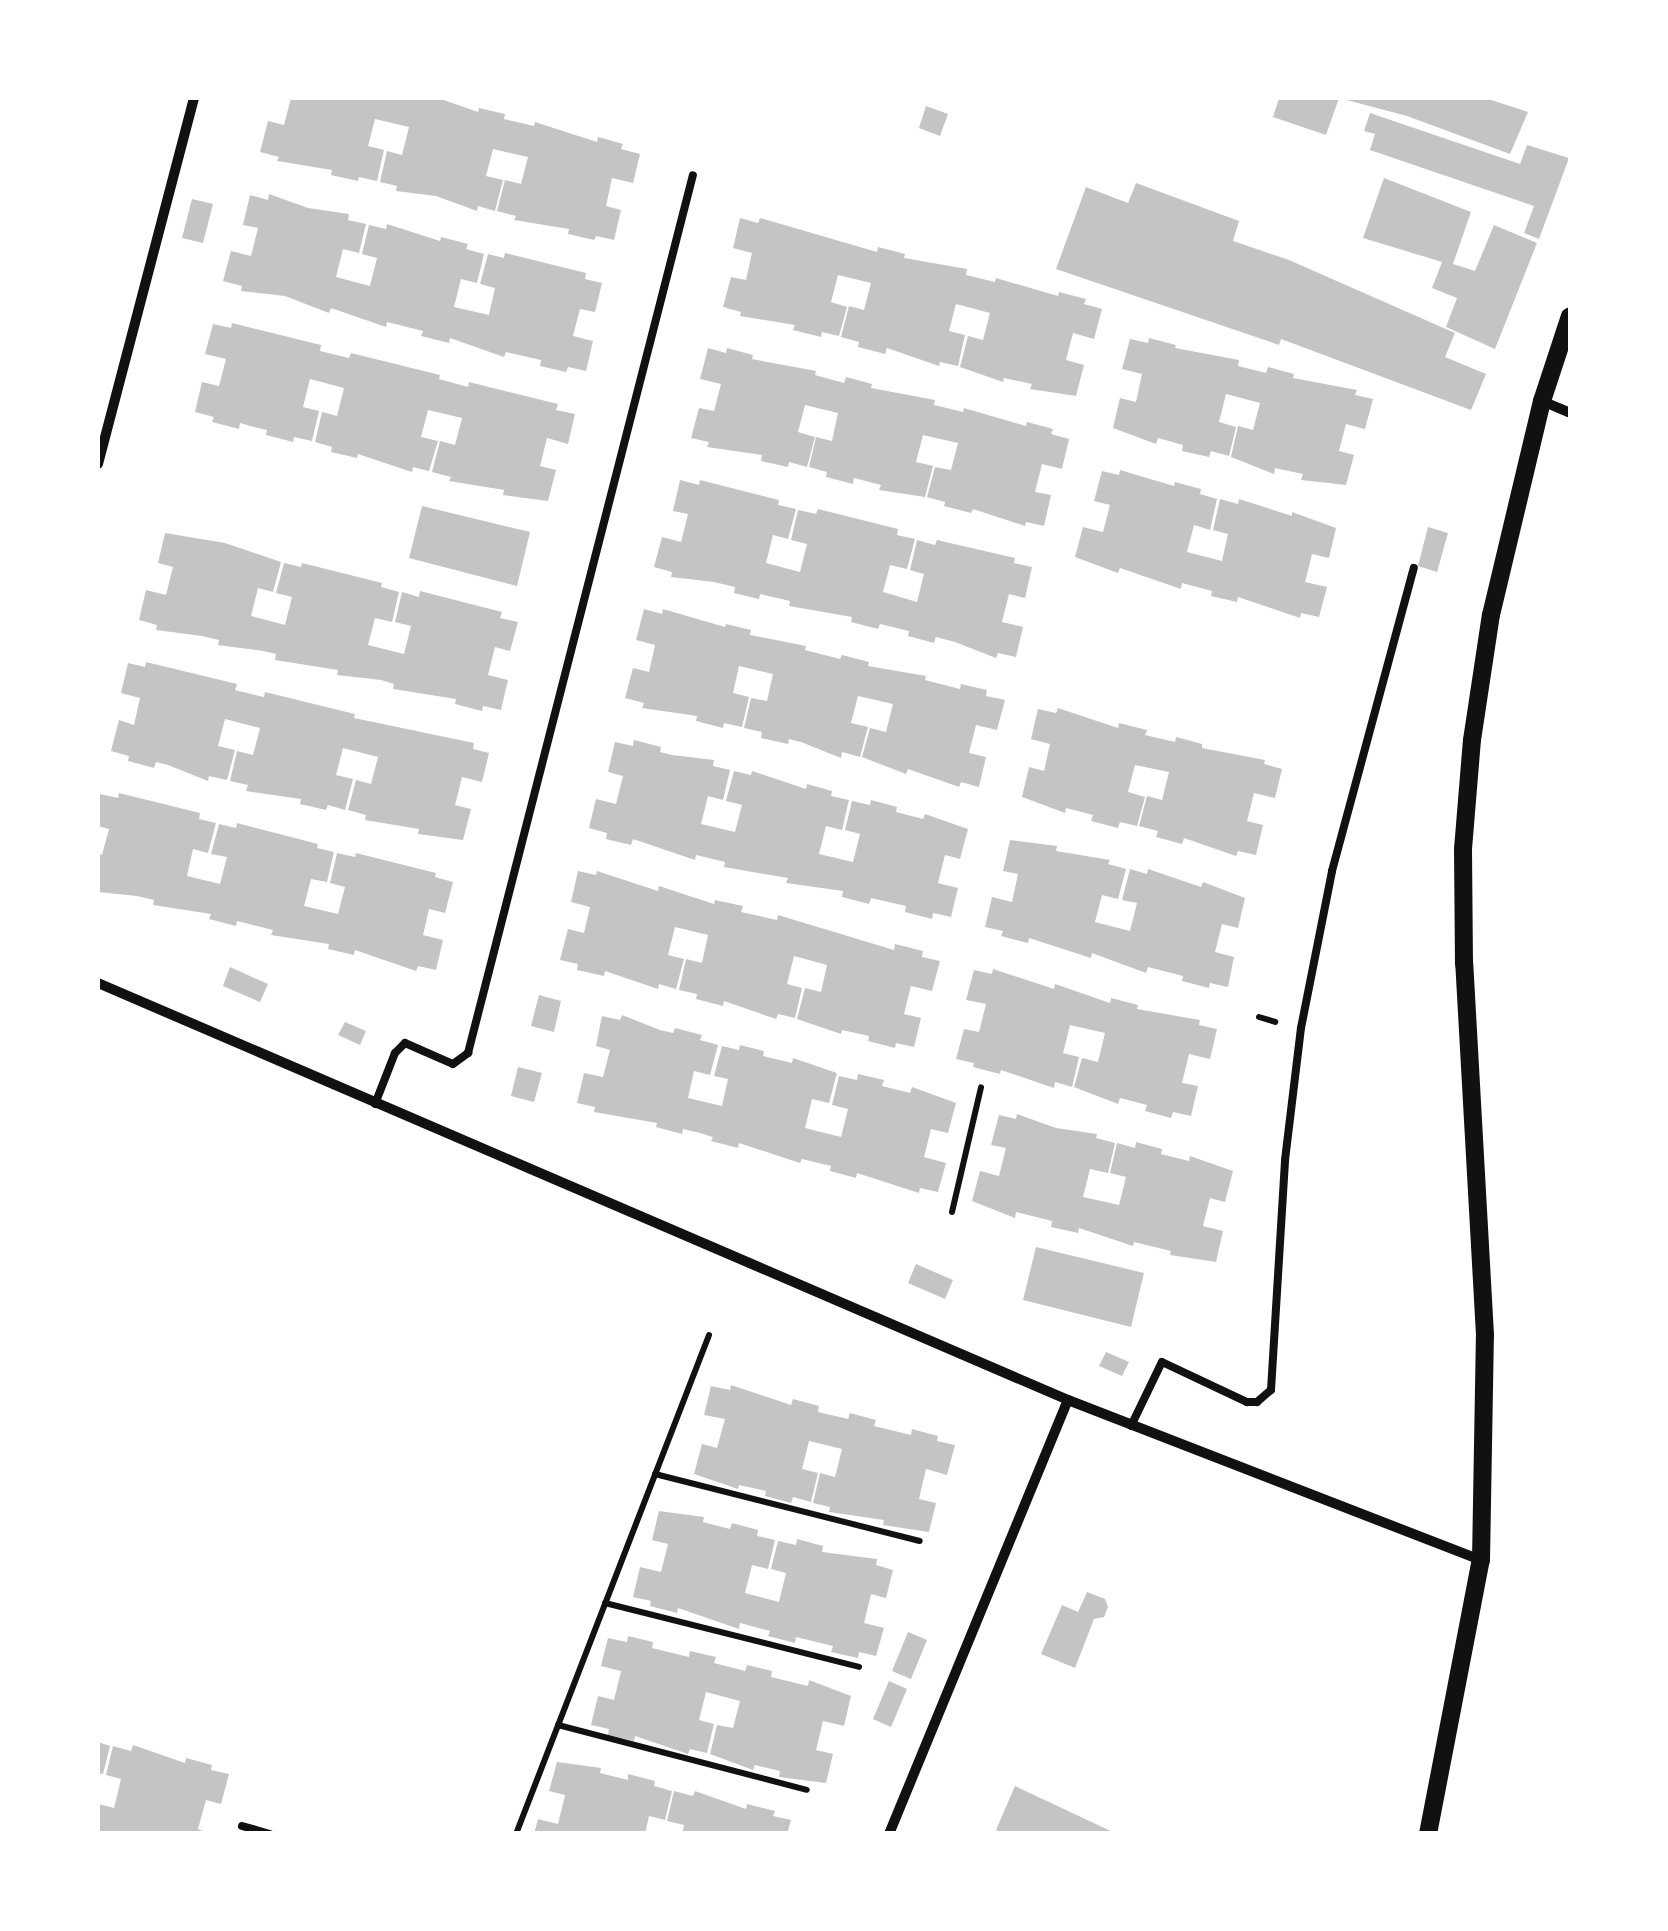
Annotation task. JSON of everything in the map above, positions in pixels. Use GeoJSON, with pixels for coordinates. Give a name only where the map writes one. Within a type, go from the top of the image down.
{"type":"FeatureCollection","features":[{"type":"Feature","properties":{"kind":"street"},"geometry":{"type":"LineString","coordinates":[[98,464],[194,98]]}},
{"type":"Feature","properties":{"kind":"street"},"geometry":{"type":"LineString","coordinates":[[1428,1834],[1481,1560],[1485,1335],[1464,964],[1464,849],[1472,740],[1490,614],[1542,401],[1570,316]]}},
{"type":"Feature","properties":{"kind":"street"},"geometry":{"type":"LineString","coordinates":[[1542,401],[1570,413]]}},
{"type":"Feature","properties":{"kind":"street"},"geometry":{"type":"LineString","coordinates":[[98,983],[1068,1400],[1481,1560]]}},
{"type":"Feature","properties":{"kind":"street"},"geometry":{"type":"LineString","coordinates":[[889,1834],[1068,1400]]}},
{"type":"Feature","properties":{"kind":"lane"},"geometry":{"type":"LineString","coordinates":[[375,1104],[395,1054],[405,1043],[453,1064],[463,1061],[474,1036],[692,174]]}},
{"type":"Feature","properties":{"kind":"lane"},"geometry":{"type":"LineString","coordinates":[[1131,1426],[1162,1362],[1247,1402],[1258,1402],[1271,1390],[1285,1160],[1301,1028],[1332,871],[1414,568]]}},
{"type":"Feature","properties":{"kind":"lane"},"geometry":{"type":"LineString","coordinates":[[242,1826],[270,1834]]}},
{"type":"Feature","properties":{"kind":"path"},"geometry":{"type":"LineString","coordinates":[[952,1212],[982,1087]]}},
{"type":"Feature","properties":{"kind":"path"},"geometry":{"type":"LineString","coordinates":[[516,1834],[709,1334]]}},
{"type":"Feature","properties":{"kind":"path"},"geometry":{"type":"LineString","coordinates":[[655,1474],[920,1541]]}},
{"type":"Feature","properties":{"kind":"path"},"geometry":{"type":"LineString","coordinates":[[605,1603],[860,1666]]}},
{"type":"Feature","properties":{"kind":"path"},"geometry":{"type":"LineString","coordinates":[[558,1726],[807,1790]]}},
{"type":"Feature","properties":{"kind":"building"},"geometry":{"type":"Polygon","coordinates":[[[291,98],[438,98],[597,142],[598,137],[640,154],[633,183],[612,178],[606,206],[621,210],[614,240],[596,236],[594,240],[568,234],[569,229],[514,220],[516,216],[497,211],[505,180],[521,184],[528,157],[493,149],[486,176],[503,180],[495,211],[478,206],[477,211],[436,196],[396,191],[397,186],[380,182],[387,151],[402,155],[409,127],[375,119],[368,146],[384,150],[377,181],[359,177],[358,181],[331,175],[332,170],[277,161],[279,157],[260,152],[268,121],[284,125],[291,98]]]}},
{"type":"Feature","properties":{"kind":"building"},"geometry":{"type":"Polygon","coordinates":[[[1279,98],[1339,98],[1326,135],[1273,117],[1279,98]]]}},
{"type":"Feature","properties":{"kind":"building"},"geometry":{"type":"Polygon","coordinates":[[[1339,98],[1485,98],[1528,112],[1510,154],[1407,116],[1339,98]]]}},
{"type":"Feature","properties":{"kind":"building"},"geometry":{"type":"Polygon","coordinates":[[[926,106],[948,114],[940,136],[919,128],[926,106]]]}},
{"type":"Feature","properties":{"kind":"building"},"geometry":{"type":"Polygon","coordinates":[[[1370,113],[1520,164],[1527,145],[1569,158],[1539,239],[1524,233],[1534,206],[1370,150],[1375,134],[1364,131],[1370,113]]]}},
{"type":"Feature","properties":{"kind":"building"},"geometry":{"type":"Polygon","coordinates":[[[1384,178],[1471,212],[1453,264],[1475,271],[1494,225],[1537,243],[1495,349],[1446,327],[1457,298],[1432,288],[1442,262],[1363,238],[1384,178]]]}},
{"type":"Feature","properties":{"kind":"building"},"geometry":{"type":"Polygon","coordinates":[[[1136,183],[1239,221],[1233,241],[1289,260],[1455,333],[1445,357],[1486,374],[1471,410],[1281,339],[1279,345],[1056,269],[1086,187],[1128,203],[1136,183]]]}},
{"type":"Feature","properties":{"kind":"building"},"geometry":{"type":"Polygon","coordinates":[[[269,194],[308,208],[349,214],[348,220],[366,224],[359,253],[343,249],[336,277],[370,286],[377,258],[362,254],[369,225],[386,229],[387,224],[440,241],[441,237],[468,244],[466,249],[484,254],[477,283],[461,279],[454,307],[489,315],[495,288],[480,284],[488,254],[504,258],[505,253],[586,273],[585,279],[602,283],[595,312],[580,309],[573,336],[593,341],[586,371],[568,367],[566,372],[540,366],[541,360],[506,352],[504,357],[450,338],[449,343],[421,336],[423,331],[387,322],[386,327],[331,308],[329,313],[285,296],[241,291],[242,286],[223,281],[231,251],[251,256],[258,228],[243,225],[250,195],[268,200],[269,194]]]}},
{"type":"Feature","properties":{"kind":"building"},"geometry":{"type":"Polygon","coordinates":[[[192,199],[213,204],[203,243],[182,238],[192,199]]]}},
{"type":"Feature","properties":{"kind":"building"},"geometry":{"type":"Polygon","coordinates":[[[740,218],[758,223],[760,218],[877,252],[878,247],[905,254],[904,258],[967,269],[966,275],[1086,299],[1084,304],[1102,309],[1094,339],[1073,333],[1066,360],[1084,365],[1076,396],[1030,389],[1032,384],[1004,378],[1003,382],[960,367],[968,336],[983,340],[990,313],[956,304],[949,331],[965,335],[958,366],[940,362],[939,366],[887,348],[885,354],[858,347],[859,342],[841,337],[849,306],[864,310],[871,283],[838,275],[831,302],[847,307],[839,336],[822,332],[821,337],[793,330],[795,325],[740,316],[741,312],[723,307],[731,277],[746,280],[752,253],[733,248],[740,218]]]}},
{"type":"Feature","properties":{"kind":"building"},"geometry":{"type":"Polygon","coordinates":[[[232,323],[321,345],[320,351],[349,358],[351,353],[440,375],[439,379],[468,387],[469,382],[558,404],[556,410],[575,414],[568,444],[547,438],[540,466],[556,470],[548,501],[503,495],[504,490],[449,481],[451,477],[432,472],[440,441],[455,445],[462,418],[428,410],[421,437],[438,441],[429,471],[413,467],[412,472],[358,454],[357,458],[331,452],[332,447],[315,442],[322,412],[337,416],[344,388],[310,379],[303,407],[319,411],[312,441],[294,437],[293,442],[240,423],[239,429],[212,422],[214,417],[195,412],[202,382],[219,386],[226,359],[205,354],[213,324],[231,328],[232,323]]]}},
{"type":"Feature","properties":{"kind":"building"},"geometry":{"type":"Polygon","coordinates":[[[1149,338],[1176,345],[1175,348],[1239,360],[1238,366],[1266,373],[1268,367],[1294,374],[1293,378],[1357,390],[1355,395],[1373,399],[1365,429],[1346,424],[1339,451],[1354,455],[1346,485],[1301,480],[1303,474],[1275,468],[1274,474],[1231,457],[1238,426],[1253,430],[1260,403],[1226,394],[1219,422],[1236,427],[1229,456],[1211,451],[1209,457],[1182,451],[1183,445],[1158,438],[1156,444],[1113,428],[1120,398],[1136,402],[1142,374],[1122,369],[1130,339],[1148,343],[1149,338]]]}},
{"type":"Feature","properties":{"kind":"building"},"geometry":{"type":"Polygon","coordinates":[[[708,348],[726,353],[727,348],[753,355],[752,359],[816,371],[815,375],[844,383],[846,377],[872,384],[871,388],[935,400],[934,405],[1053,429],[1051,434],[1069,439],[1062,469],[1042,464],[1035,492],[1051,495],[1044,526],[1026,522],[1025,526],[973,509],[971,513],[927,497],[935,467],[951,470],[958,443],[923,435],[916,462],[933,466],[925,497],[879,490],[881,485],[854,478],[853,484],[826,477],[827,472],[809,467],[816,437],[832,441],[838,413],[805,405],[798,432],[815,437],[807,467],[789,462],[788,467],[761,461],[762,455],[707,447],[709,442],[691,438],[699,408],[714,411],[721,384],[700,379],[708,348]]]}},
{"type":"Feature","properties":{"kind":"building"},"geometry":{"type":"Polygon","coordinates":[[[1120,470],[1174,486],[1175,482],[1201,489],[1200,494],[1217,499],[1210,530],[1194,525],[1187,552],[1222,561],[1228,534],[1213,530],[1220,499],[1238,504],[1239,499],[1292,516],[1292,512],[1336,528],[1329,558],[1312,554],[1305,582],[1327,587],[1319,617],[1301,613],[1300,618],[1238,597],[1237,602],[1211,596],[1212,591],[1182,583],[1181,589],[1075,557],[1083,527],[1103,532],[1110,505],[1094,501],[1102,471],[1119,475],[1120,470]]]}},
{"type":"Feature","properties":{"kind":"building"},"geometry":{"type":"Polygon","coordinates":[[[680,480],[699,485],[700,480],[779,500],[778,505],[796,509],[788,539],[773,535],[766,563],[800,572],[807,544],[791,540],[798,510],[816,514],[818,509],[898,529],[897,535],[915,539],[907,569],[890,565],[883,592],[917,602],[924,574],[910,570],[917,540],[935,545],[937,540],[1015,558],[1014,563],[1032,567],[1025,598],[1009,594],[1002,622],[1023,627],[1016,657],[998,653],[996,658],[936,637],[934,643],[908,636],[909,631],[880,624],[878,629],[851,622],[852,617],[789,606],[790,601],[734,593],[735,587],[671,577],[672,572],[654,567],[662,537],[681,542],[688,514],[673,511],[680,480]]]}},
{"type":"Feature","properties":{"kind":"building"},"geometry":{"type":"Polygon","coordinates":[[[422,506],[530,532],[517,586],[409,558],[422,506]]]}},
{"type":"Feature","properties":{"kind":"building"},"geometry":{"type":"Polygon","coordinates":[[[1428,527],[1448,533],[1437,572],[1418,566],[1428,527]]]}},
{"type":"Feature","properties":{"kind":"building"},"geometry":{"type":"Polygon","coordinates":[[[165,533],[225,543],[281,562],[273,592],[258,588],[251,616],[285,625],[292,597],[276,593],[284,563],[301,567],[302,563],[382,583],[381,587],[399,592],[392,622],[375,618],[368,645],[404,654],[411,626],[395,622],[402,592],[419,597],[420,591],[502,612],[500,618],[518,622],[510,651],[495,647],[488,675],[508,680],[501,710],[483,706],[482,711],[455,704],[456,699],[393,689],[394,684],[381,680],[337,675],[338,670],[275,660],[276,654],[218,645],[219,640],[202,636],[156,630],[157,625],[139,620],[146,590],[166,595],[173,567],[158,563],[165,533]]]}},
{"type":"Feature","properties":{"kind":"building"},"geometry":{"type":"Polygon","coordinates":[[[644,609],[662,614],[663,609],[725,627],[726,624],[751,630],[750,635],[806,646],[805,650],[840,659],[842,655],[869,662],[868,666],[926,676],[925,680],[960,689],[961,684],[987,690],[986,696],[1005,700],[997,730],[976,725],[969,753],[986,757],[979,787],[961,782],[959,787],[908,769],[906,774],[862,757],[870,728],[886,732],[893,704],[858,696],[851,723],[868,727],[860,757],[842,752],[841,758],[789,739],[788,744],[761,738],[762,732],[744,728],[751,698],[767,701],[773,674],[739,666],[733,693],[749,697],[742,727],[724,723],[723,728],[696,721],[697,716],[642,708],[644,703],[625,698],[633,668],[649,672],[655,645],[636,640],[644,609]]]}},
{"type":"Feature","properties":{"kind":"building"},"geometry":{"type":"Polygon","coordinates":[[[146,662],[237,684],[235,690],[251,694],[264,697],[265,692],[355,714],[354,718],[474,743],[473,749],[489,753],[482,782],[462,777],[455,805],[471,809],[463,840],[418,834],[419,829],[365,820],[366,815],[348,810],[356,780],[371,784],[378,757],[343,748],[336,775],[353,779],[345,810],[328,805],[326,810],[300,804],[301,799],[246,791],[248,785],[230,781],[237,751],[253,755],[260,728],[225,719],[218,746],[235,750],[227,780],[209,776],[208,781],[156,762],[154,768],[128,761],[129,756],[111,751],[119,720],[134,725],[140,698],[121,693],[128,663],[145,667],[146,662]]]}},
{"type":"Feature","properties":{"kind":"building"},"geometry":{"type":"Polygon","coordinates":[[[1058,708],[1118,728],[1119,723],[1147,730],[1145,735],[1175,742],[1176,737],[1202,744],[1202,748],[1265,760],[1264,764],[1282,769],[1275,798],[1254,793],[1247,821],[1263,825],[1256,855],[1238,851],[1236,856],[1184,838],[1182,844],[1156,837],[1158,831],[1139,826],[1147,796],[1162,800],[1169,772],[1135,765],[1128,792],[1145,797],[1137,826],[1120,822],[1118,828],[1091,821],[1093,815],[1066,808],[1065,813],[1022,797],[1029,767],[1044,771],[1050,744],[1031,739],[1038,709],[1056,713],[1058,708]]]}},
{"type":"Feature","properties":{"kind":"building"},"geometry":{"type":"Polygon","coordinates":[[[634,740],[661,747],[660,752],[672,755],[714,760],[713,766],[730,770],[723,800],[708,796],[701,824],[735,832],[742,805],[726,801],[734,771],[751,775],[752,771],[806,789],[807,784],[832,791],[831,796],[849,800],[842,830],[826,826],[819,854],[853,862],[860,834],[845,830],[852,801],[870,805],[871,800],[897,807],[896,812],[923,819],[925,814],[968,829],[960,859],[945,855],[938,883],[958,888],[951,917],[933,913],[932,919],[905,912],[906,906],[871,898],[869,904],[842,897],[843,891],[786,883],[788,878],[724,867],[725,862],[696,855],[695,860],[633,839],[631,845],[606,839],[607,833],[589,828],[596,799],[616,804],[623,776],[608,772],[615,742],[633,746],[634,740]]]}},
{"type":"Feature","properties":{"kind":"building"},"geometry":{"type":"Polygon","coordinates":[[[119,793],[200,813],[199,819],[216,823],[208,853],[193,849],[187,876],[220,884],[227,857],[211,854],[219,824],[236,828],[237,823],[318,844],[317,848],[334,852],[327,882],[311,879],[304,906],[338,914],[345,887],[330,883],[337,853],[355,857],[356,853],[436,873],[435,877],[453,882],[445,913],[429,909],[423,935],[443,940],[436,970],[418,966],[416,971],[355,950],[354,955],[328,949],[329,944],[271,935],[273,930],[237,921],[236,926],[209,919],[211,914],[153,905],[154,900],[137,896],[98,892],[98,854],[102,855],[109,829],[98,826],[98,802],[100,794],[118,798],[119,793]]]}},
{"type":"Feature","properties":{"kind":"building"},"geometry":{"type":"Polygon","coordinates":[[[1010,840],[1057,846],[1056,851],[1110,860],[1108,864],[1126,869],[1118,899],[1102,895],[1095,922],[1130,931],[1137,903],[1122,900],[1130,869],[1147,874],[1148,869],[1201,887],[1203,882],[1245,898],[1238,928],[1222,924],[1215,952],[1234,957],[1228,987],[1210,983],[1209,988],[1148,967],[1146,973],[1092,953],[1091,958],[1029,938],[1028,943],[985,927],[992,897],[1012,902],[1018,874],[1003,871],[1010,840]]]}},
{"type":"Feature","properties":{"kind":"building"},"geometry":{"type":"Polygon","coordinates":[[[578,871],[596,875],[597,871],[658,891],[659,886],[714,904],[715,900],[743,906],[741,912],[777,920],[778,915],[894,950],[895,944],[923,951],[922,957],[940,961],[932,991],[911,986],[904,1014],[921,1018],[914,1047],[896,1043],[895,1048],[868,1041],[869,1036],[842,1030],[841,1034],[797,1019],[805,988],[821,992],[827,965],[794,956],[787,984],[802,988],[795,1018],[778,1014],[776,1019],[724,1001],[723,1006],[696,999],[697,994],[679,990],[686,959],[702,963],[708,935],[675,927],[668,955],[684,959],[676,989],[659,984],[658,989],[605,971],[604,976],[577,970],[578,964],[560,960],[568,929],[584,933],[590,907],[571,902],[578,871]]]}},
{"type":"Feature","properties":{"kind":"building"},"geometry":{"type":"Polygon","coordinates":[[[230,967],[268,984],[260,1002],[223,986],[230,967]]]}},
{"type":"Feature","properties":{"kind":"building"},"geometry":{"type":"Polygon","coordinates":[[[993,969],[1110,1003],[1111,998],[1138,1005],[1137,1009],[1200,1020],[1199,1025],[1217,1029],[1210,1059],[1189,1054],[1182,1083],[1198,1086],[1191,1116],[1173,1112],[1171,1118],[1145,1111],[1147,1105],[1120,1098],[1118,1104],[1074,1087],[1082,1058],[1098,1062],[1105,1033],[1070,1025],[1063,1053],[1079,1057],[1072,1087],[1055,1082],[1054,1088],[956,1059],[964,1029],[979,1032],[986,1004],[966,1000],[974,970],[992,974],[993,969]]]}},
{"type":"Feature","properties":{"kind":"building"},"geometry":{"type":"Polygon","coordinates":[[[539,995],[561,1001],[554,1032],[531,1026],[539,995]]]}},
{"type":"Feature","properties":{"kind":"building"},"geometry":{"type":"Polygon","coordinates":[[[622,1015],[660,1030],[673,1033],[675,1028],[702,1035],[700,1040],[718,1045],[710,1075],[694,1071],[688,1098],[722,1106],[728,1079],[714,1076],[722,1046],[739,1050],[740,1045],[764,1051],[763,1056],[792,1063],[793,1058],[837,1073],[829,1103],[812,1099],[805,1128],[841,1137],[848,1109],[832,1105],[839,1076],[857,1080],[858,1074],[884,1080],[882,1086],[910,1093],[912,1087],[956,1103],[948,1133],[931,1129],[924,1157],[946,1163],[938,1192],[920,1188],[919,1193],[857,1173],[856,1178],[830,1171],[831,1166],[802,1159],[800,1163],[739,1143],[738,1148],[711,1141],[713,1137],[700,1133],[683,1129],[682,1134],[656,1127],[657,1123],[594,1112],[595,1107],[577,1103],[584,1073],[603,1077],[610,1050],[596,1046],[602,1016],[620,1020],[622,1015]]]}},
{"type":"Feature","properties":{"kind":"building"},"geometry":{"type":"Polygon","coordinates":[[[345,1022],[366,1031],[360,1045],[338,1035],[345,1022]]]}},
{"type":"Feature","properties":{"kind":"building"},"geometry":{"type":"Polygon","coordinates":[[[518,1067],[542,1073],[534,1102],[511,1096],[518,1067]]]}},
{"type":"Feature","properties":{"kind":"building"},"geometry":{"type":"Polygon","coordinates":[[[1017,1114],[1056,1128],[1097,1134],[1096,1138],[1115,1143],[1108,1173],[1090,1169],[1083,1197],[1119,1205],[1126,1177],[1110,1173],[1117,1143],[1135,1148],[1136,1142],[1162,1149],[1161,1154],[1189,1161],[1190,1156],[1233,1171],[1225,1202],[1210,1198],[1203,1226],[1223,1231],[1216,1262],[1170,1255],[1171,1251],[1134,1242],[1133,1246],[1079,1228],[1078,1233],[1051,1227],[1052,1221],[1016,1212],[1015,1218],[972,1201],[980,1171],[999,1176],[1006,1148],[991,1145],[999,1115],[1016,1119],[1017,1114]]]}},
{"type":"Feature","properties":{"kind":"building"},"geometry":{"type":"Polygon","coordinates":[[[1036,1247],[1144,1273],[1131,1327],[1023,1300],[1036,1247]]]}},
{"type":"Feature","properties":{"kind":"building"},"geometry":{"type":"Polygon","coordinates":[[[916,1264],[953,1280],[945,1299],[908,1283],[916,1264]]]}},
{"type":"Feature","properties":{"kind":"building"},"geometry":{"type":"Polygon","coordinates":[[[1106,1352],[1129,1362],[1122,1376],[1099,1366],[1106,1352]]]}},
{"type":"Feature","properties":{"kind":"building"},"geometry":{"type":"Polygon","coordinates":[[[731,1385],[791,1405],[793,1399],[819,1406],[818,1412],[848,1419],[850,1413],[876,1420],[874,1426],[911,1435],[912,1429],[955,1445],[947,1475],[926,1469],[919,1499],[936,1503],[929,1532],[829,1512],[830,1507],[813,1503],[820,1473],[835,1477],[842,1449],[809,1441],[802,1469],[818,1473],[811,1502],[793,1497],[791,1503],[765,1496],[766,1491],[739,1485],[738,1489],[694,1474],[702,1444],[717,1448],[725,1419],[704,1415],[711,1386],[730,1390],[731,1385]]]}},
{"type":"Feature","properties":{"kind":"building"},"geometry":{"type":"Polygon","coordinates":[[[659,1511],[704,1517],[703,1522],[730,1529],[732,1523],[758,1530],[757,1536],[775,1540],[768,1569],[752,1565],[745,1593],[779,1602],[786,1573],[771,1569],[778,1541],[796,1545],[797,1539],[823,1546],[822,1552],[877,1559],[876,1565],[893,1570],[886,1598],[871,1594],[864,1623],[884,1628],[876,1656],[859,1652],[858,1658],[831,1652],[833,1646],[796,1637],[795,1643],[768,1636],[770,1631],[740,1623],[739,1629],[678,1608],[677,1613],[650,1606],[651,1601],[633,1597],[640,1567],[661,1572],[668,1544],[652,1540],[659,1511]]]}},
{"type":"Feature","properties":{"kind":"building"},"geometry":{"type":"Polygon","coordinates":[[[1087,1592],[1105,1599],[1108,1607],[1104,1617],[1094,1619],[1075,1668],[1041,1654],[1062,1605],[1078,1612],[1087,1592]]]}},
{"type":"Feature","properties":{"kind":"building"},"geometry":{"type":"Polygon","coordinates":[[[908,1632],[927,1640],[911,1679],[892,1671],[908,1632]]]}},
{"type":"Feature","properties":{"kind":"building"},"geometry":{"type":"Polygon","coordinates":[[[628,1636],[653,1642],[652,1648],[689,1657],[690,1651],[716,1657],[714,1663],[745,1671],[747,1665],[772,1671],[771,1677],[808,1686],[809,1680],[851,1696],[844,1726],[823,1721],[816,1750],[833,1754],[826,1783],[779,1777],[780,1771],[755,1765],[753,1770],[710,1754],[717,1725],[733,1728],[740,1701],[706,1692],[699,1720],[714,1724],[707,1753],[690,1749],[688,1754],[635,1736],[634,1741],[608,1735],[609,1729],[591,1725],[598,1696],[614,1700],[621,1671],[601,1666],[608,1638],[627,1642],[628,1636]]]}},
{"type":"Feature","properties":{"kind":"building"},"geometry":{"type":"Polygon","coordinates":[[[889,1681],[907,1689],[891,1727],[873,1719],[889,1681]]]}},
{"type":"Feature","properties":{"kind":"building"},"geometry":{"type":"Polygon","coordinates":[[[98,1742],[110,1746],[103,1774],[98,1773],[98,1742]]]}},
{"type":"Feature","properties":{"kind":"building"},"geometry":{"type":"Polygon","coordinates":[[[133,1745],[185,1763],[186,1758],[212,1765],[211,1770],[229,1774],[221,1804],[206,1800],[198,1829],[211,1834],[98,1834],[98,1804],[114,1808],[121,1779],[106,1775],[113,1746],[131,1751],[133,1745]]]}},
{"type":"Feature","properties":{"kind":"building"},"geometry":{"type":"Polygon","coordinates":[[[557,1762],[601,1768],[600,1773],[628,1780],[628,1774],[655,1781],[654,1786],[672,1791],[665,1820],[649,1816],[645,1834],[534,1834],[538,1819],[558,1824],[565,1795],[549,1791],[557,1762]]]}},
{"type":"Feature","properties":{"kind":"building"},"geometry":{"type":"Polygon","coordinates":[[[1015,1786],[1117,1834],[1004,1834],[996,1830],[1015,1786]]]}},
{"type":"Feature","properties":{"kind":"building"},"geometry":{"type":"Polygon","coordinates":[[[674,1791],[693,1796],[695,1791],[746,1809],[747,1804],[775,1811],[773,1816],[791,1820],[787,1834],[682,1834],[684,1825],[667,1821],[674,1791]]]}}]}
